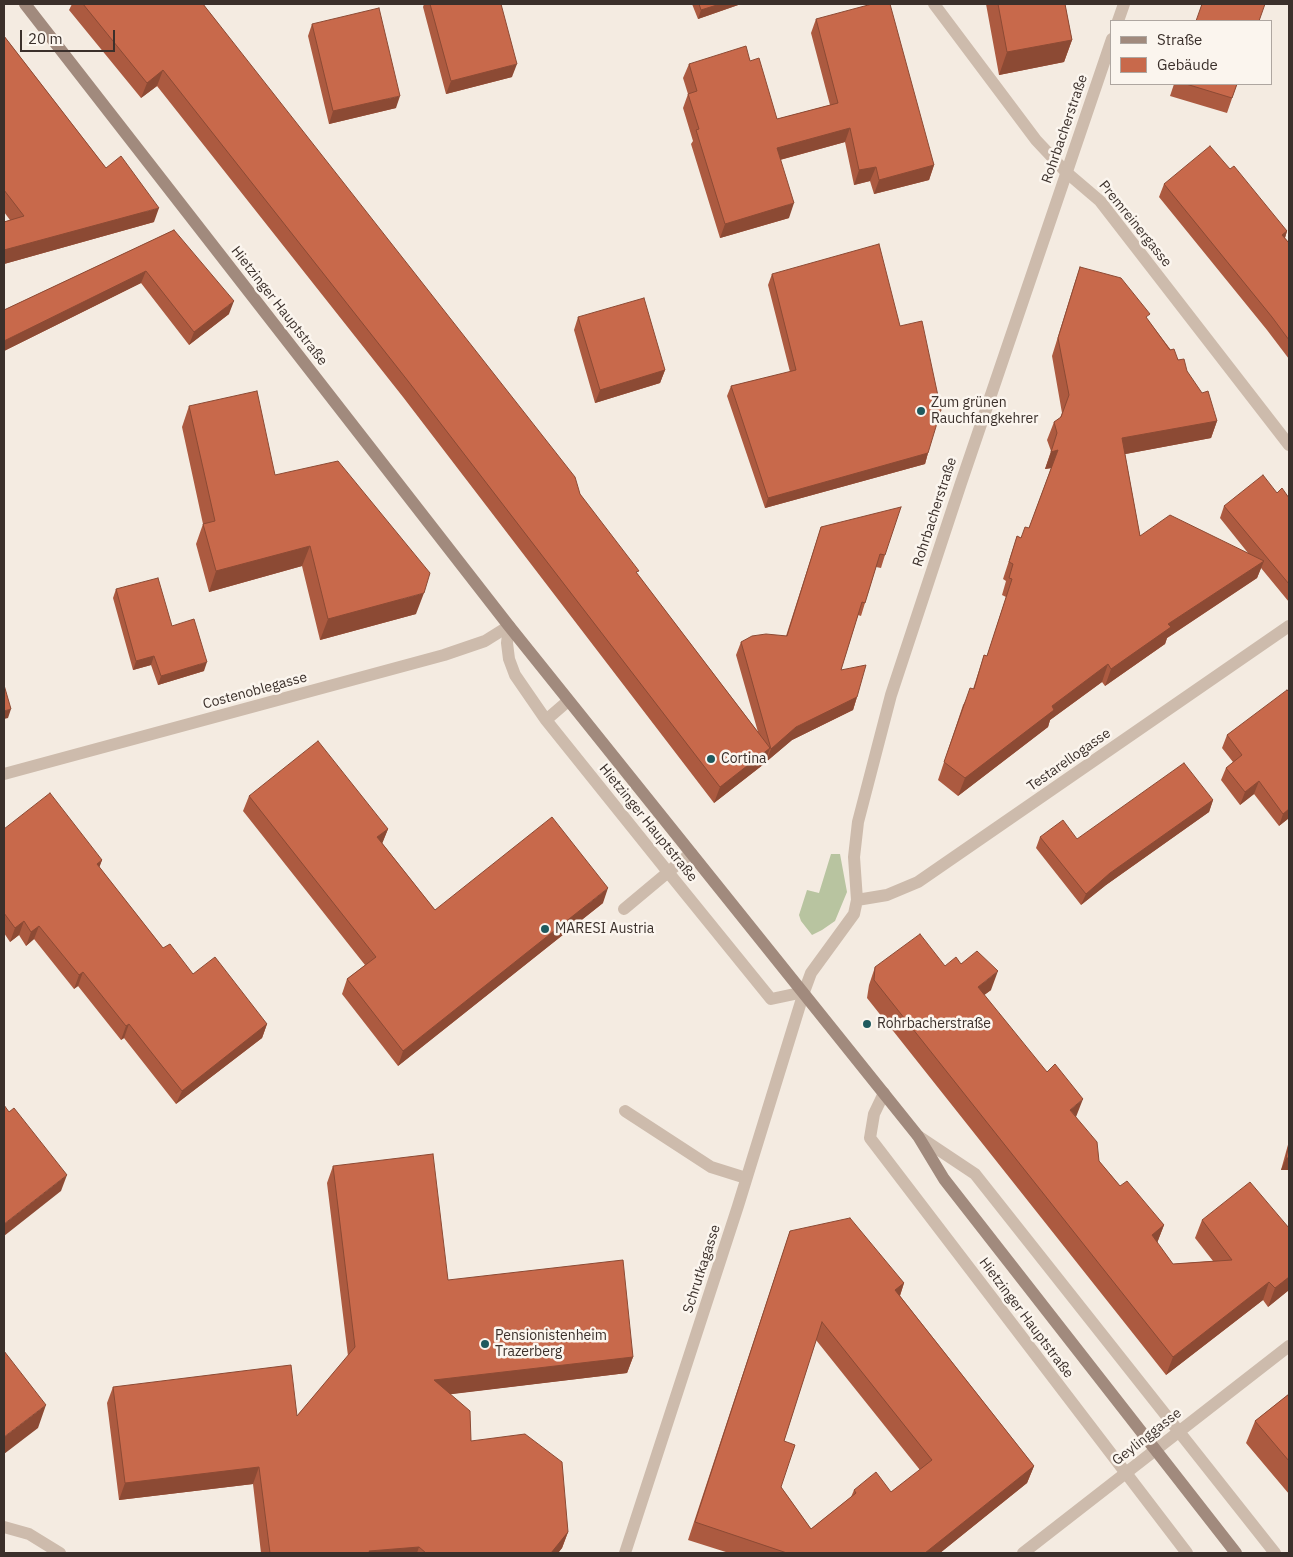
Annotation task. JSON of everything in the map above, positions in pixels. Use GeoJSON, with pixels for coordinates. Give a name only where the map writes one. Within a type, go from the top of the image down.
{"type":"FeatureCollection","features":[{"type":"Feature","properties":{"kind":"main road","name":"Hietzinger Hauptstraße"},"geometry":{"type":"LineString","coordinates":[[25,4],[509,626],[918,1136],[944,1179],[1236,1553]]}},
{"type":"Feature","properties":{"kind":"street","name":"Premreinergasse"},"geometry":{"type":"LineString","coordinates":[[934,4],[1036,140],[1066,172],[1100,202],[1289,445]]}},
{"type":"Feature","properties":{"kind":"street"},"geometry":{"type":"LineString","coordinates":[[1118,20],[1124,4]]}},
{"type":"Feature","properties":{"kind":"street","name":"Rohrbacherstraße"},"geometry":{"type":"LineString","coordinates":[[804,992],[815,966],[854,914],[858,900],[854,857],[858,822],[891,696],[1110,45]]}},
{"type":"Feature","properties":{"kind":"street","name":"Hietzinger Hauptstraße"},"geometry":{"type":"LineString","coordinates":[[509,626],[507,643],[509,659],[516,675],[546,720],[668,872],[771,999],[804,992]]}},
{"type":"Feature","properties":{"kind":"street","name":"Costenoblegasse"},"geometry":{"type":"LineString","coordinates":[[4,774],[444,655],[485,641],[509,626]]}},
{"type":"Feature","properties":{"kind":"street","name":"Testarellogasse"},"geometry":{"type":"LineString","coordinates":[[858,900],[887,895],[918,882],[1289,626]]}},
{"type":"Feature","properties":{"kind":"street"},"geometry":{"type":"LineString","coordinates":[[546,720],[568,700]]}},
{"type":"Feature","properties":{"kind":"street"},"geometry":{"type":"LineString","coordinates":[[624,909],[691,853]]}},
{"type":"Feature","properties":{"kind":"street","name":"Schrutkagasse"},"geometry":{"type":"LineString","coordinates":[[625,1553],[804,992]]}},
{"type":"Feature","properties":{"kind":"street","name":"Hietzinger Hauptstraße"},"geometry":{"type":"LineString","coordinates":[[884,1093],[874,1114],[870,1138],[1187,1553]]}},
{"type":"Feature","properties":{"kind":"street"},"geometry":{"type":"LineString","coordinates":[[625,1111],[711,1167],[746,1178]]}},
{"type":"Feature","properties":{"kind":"street","name":"Hietzinger Hauptstraße"},"geometry":{"type":"LineString","coordinates":[[918,1136],[975,1174],[1275,1553]]}},
{"type":"Feature","properties":{"kind":"street","name":"Geylinggasse"},"geometry":{"type":"LineString","coordinates":[[1024,1553],[1289,1346]]}},
{"type":"Feature","properties":{"kind":"street"},"geometry":{"type":"LineString","coordinates":[[4,1526],[29,1534],[60,1553]]}},
{"type":"Feature","properties":{"kind":"green space"},"geometry":{"type":"Polygon","coordinates":[[[831,854],[840,854],[847,892],[835,921],[812,935],[801,921],[799,915],[807,890],[819,893],[831,854]]]}},
{"type":"Feature","properties":{"kind":"building"},"geometry":{"type":"Polygon","coordinates":[[[83,4],[203,4],[575,477],[580,494],[639,571],[636,572],[770,748],[720,787],[408,381],[163,70],[147,83],[83,4]]]}},
{"type":"Feature","properties":{"kind":"building"},"geometry":{"type":"Polygon","coordinates":[[[430,4],[501,4],[517,64],[451,81],[430,4]]]}},
{"type":"Feature","properties":{"kind":"building"},"geometry":{"type":"Polygon","coordinates":[[[699,4],[720,4],[701,10],[699,4]]]}},
{"type":"Feature","properties":{"kind":"building"},"geometry":{"type":"Polygon","coordinates":[[[872,4],[890,4],[934,165],[879,180],[876,167],[859,170],[850,128],[777,148],[794,203],[725,224],[696,130],[699,129],[688,94],[697,91],[689,64],[746,46],[750,61],[759,58],[777,119],[838,103],[816,19],[872,4]]]}},
{"type":"Feature","properties":{"kind":"building"},"geometry":{"type":"Polygon","coordinates":[[[998,4],[1065,4],[1072,40],[1007,52],[998,4]]]}},
{"type":"Feature","properties":{"kind":"building"},"geometry":{"type":"Polygon","coordinates":[[[1202,4],[1265,4],[1259,20],[1196,20],[1202,4]]]}},
{"type":"Feature","properties":{"kind":"building"},"geometry":{"type":"Polygon","coordinates":[[[379,8],[400,96],[333,111],[312,24],[379,8]]]}},
{"type":"Feature","properties":{"kind":"building"},"geometry":{"type":"Polygon","coordinates":[[[4,36],[106,168],[121,156],[159,208],[4,250],[4,222],[24,216],[4,190],[4,36]]]}},
{"type":"Feature","properties":{"kind":"building"},"geometry":{"type":"Polygon","coordinates":[[[1189,85],[1237,85],[1232,98],[1189,85]]]}},
{"type":"Feature","properties":{"kind":"building"},"geometry":{"type":"Polygon","coordinates":[[[1210,146],[1230,169],[1234,166],[1287,231],[1282,235],[1289,243],[1289,340],[1164,184],[1210,146]]]}},
{"type":"Feature","properties":{"kind":"building"},"geometry":{"type":"Polygon","coordinates":[[[174,230],[234,301],[194,332],[146,271],[4,341],[4,310],[174,230]]]}},
{"type":"Feature","properties":{"kind":"building"},"geometry":{"type":"Polygon","coordinates":[[[879,244],[900,326],[922,321],[941,410],[928,453],[768,498],[731,386],[796,370],[772,274],[879,244]]]}},
{"type":"Feature","properties":{"kind":"building"},"geometry":{"type":"Polygon","coordinates":[[[1080,267],[1121,278],[1150,314],[1146,317],[1170,350],[1174,349],[1178,360],[1184,359],[1187,371],[1202,393],[1208,391],[1217,421],[1122,438],[1140,536],[1170,515],[1264,561],[1168,624],[1171,627],[1111,669],[1108,664],[1052,706],[1054,710],[965,778],[944,762],[970,688],[974,689],[984,655],[987,656],[1012,579],[1009,578],[1013,564],[1009,562],[1017,536],[1021,538],[1025,527],[1029,528],[1058,450],[1051,452],[1057,433],[1054,422],[1061,417],[1069,395],[1058,338],[1080,267]]]}},
{"type":"Feature","properties":{"kind":"building"},"geometry":{"type":"Polygon","coordinates":[[[644,298],[665,370],[600,390],[578,317],[644,298]]]}},
{"type":"Feature","properties":{"kind":"building"},"geometry":{"type":"Polygon","coordinates":[[[257,391],[275,475],[338,461],[430,573],[424,593],[328,619],[310,546],[216,571],[203,524],[215,521],[189,406],[257,391]]]}},
{"type":"Feature","properties":{"kind":"building"},"geometry":{"type":"Polygon","coordinates":[[[1263,475],[1277,493],[1282,488],[1289,498],[1289,584],[1224,506],[1263,475]]]}},
{"type":"Feature","properties":{"kind":"building"},"geometry":{"type":"Polygon","coordinates":[[[901,507],[885,555],[880,554],[865,603],[862,602],[841,670],[866,665],[857,697],[796,727],[771,749],[741,642],[752,636],[766,634],[787,636],[821,527],[901,507]]]}},
{"type":"Feature","properties":{"kind":"building"},"geometry":{"type":"Polygon","coordinates":[[[158,578],[172,626],[194,619],[207,662],[161,676],[154,656],[136,661],[116,589],[158,578]]]}},
{"type":"Feature","properties":{"kind":"building"},"geometry":{"type":"Polygon","coordinates":[[[4,685],[11,709],[4,711],[4,685]]]}},
{"type":"Feature","properties":{"kind":"building"},"geometry":{"type":"Polygon","coordinates":[[[1287,690],[1289,692],[1289,809],[1283,814],[1259,781],[1245,792],[1226,768],[1242,755],[1227,735],[1287,690]]]}},
{"type":"Feature","properties":{"kind":"building"},"geometry":{"type":"Polygon","coordinates":[[[318,741],[388,829],[377,837],[435,910],[552,817],[608,888],[403,1051],[347,979],[376,957],[249,796],[318,741]]]}},
{"type":"Feature","properties":{"kind":"building"},"geometry":{"type":"Polygon","coordinates":[[[1184,763],[1213,800],[1110,873],[1086,894],[1040,837],[1063,820],[1077,839],[1184,763]]]}},
{"type":"Feature","properties":{"kind":"building"},"geometry":{"type":"Polygon","coordinates":[[[50,793],[102,860],[97,864],[163,948],[170,944],[193,974],[215,957],[267,1024],[182,1091],[129,1024],[126,1026],[83,972],[79,975],[39,926],[31,932],[24,921],[15,928],[4,913],[4,829],[50,793]]]}},
{"type":"Feature","properties":{"kind":"building"},"geometry":{"type":"Polygon","coordinates":[[[920,934],[945,966],[956,957],[961,964],[977,951],[998,971],[978,987],[1047,1072],[1055,1064],[1083,1099],[1070,1110],[1097,1142],[1099,1161],[1120,1186],[1127,1181],[1164,1225],[1152,1235],[1173,1264],[1232,1260],[1202,1220],[1250,1182],[1289,1228],[1289,1277],[1275,1288],[1269,1282],[1173,1357],[874,980],[875,967],[920,934]]]}},
{"type":"Feature","properties":{"kind":"building"},"geometry":{"type":"Polygon","coordinates":[[[4,1105],[9,1112],[14,1108],[67,1175],[4,1224],[4,1105]]]}},
{"type":"Feature","properties":{"kind":"building"},"geometry":{"type":"Polygon","coordinates":[[[1289,1144],[1289,1158],[1286,1158],[1289,1144]]]}},
{"type":"Feature","properties":{"kind":"building","name":"Pensionistenheim Trazerberg"},"geometry":{"type":"Polygon","coordinates":[[[433,1154],[448,1280],[623,1260],[633,1357],[434,1380],[470,1411],[471,1441],[525,1434],[562,1462],[568,1532],[551,1553],[426,1553],[419,1547],[369,1551],[370,1553],[270,1553],[259,1467],[125,1483],[113,1387],[291,1365],[297,1416],[355,1347],[333,1166],[433,1154]]]}},
{"type":"Feature","properties":{"kind":"building"},"geometry":{"type":"Polygon","coordinates":[[[850,1218],[904,1283],[895,1290],[1034,1466],[925,1553],[787,1553],[695,1522],[790,1231],[850,1218]],[[822,1322],[784,1441],[795,1445],[781,1487],[811,1529],[856,1493],[854,1490],[876,1472],[891,1492],[932,1460],[822,1322]]]}},
{"type":"Feature","properties":{"kind":"building"},"geometry":{"type":"Polygon","coordinates":[[[4,1351],[46,1405],[4,1437],[4,1351]]]}},
{"type":"Feature","properties":{"kind":"building"},"geometry":{"type":"Polygon","coordinates":[[[1289,1394],[1289,1461],[1255,1421],[1289,1394]]]}},
{"type":"Feature","properties":{"kind":"place","name":"Zum grünen Rauchfangkehrer"},"geometry":{"type":"Point","coordinates":[921,411]}},
{"type":"Feature","properties":{"kind":"place","name":"Cortina"},"geometry":{"type":"Point","coordinates":[711,759]}},
{"type":"Feature","properties":{"kind":"place","name":"MARESI Austria"},"geometry":{"type":"Point","coordinates":[545,929]}},
{"type":"Feature","properties":{"kind":"place","name":"Rohrbacherstraße"},"geometry":{"type":"Point","coordinates":[867,1024]}},
{"type":"Feature","properties":{"kind":"place","name":"Pensionistenheim Trazerberg"},"geometry":{"type":"Point","coordinates":[485,1344]}}]}
